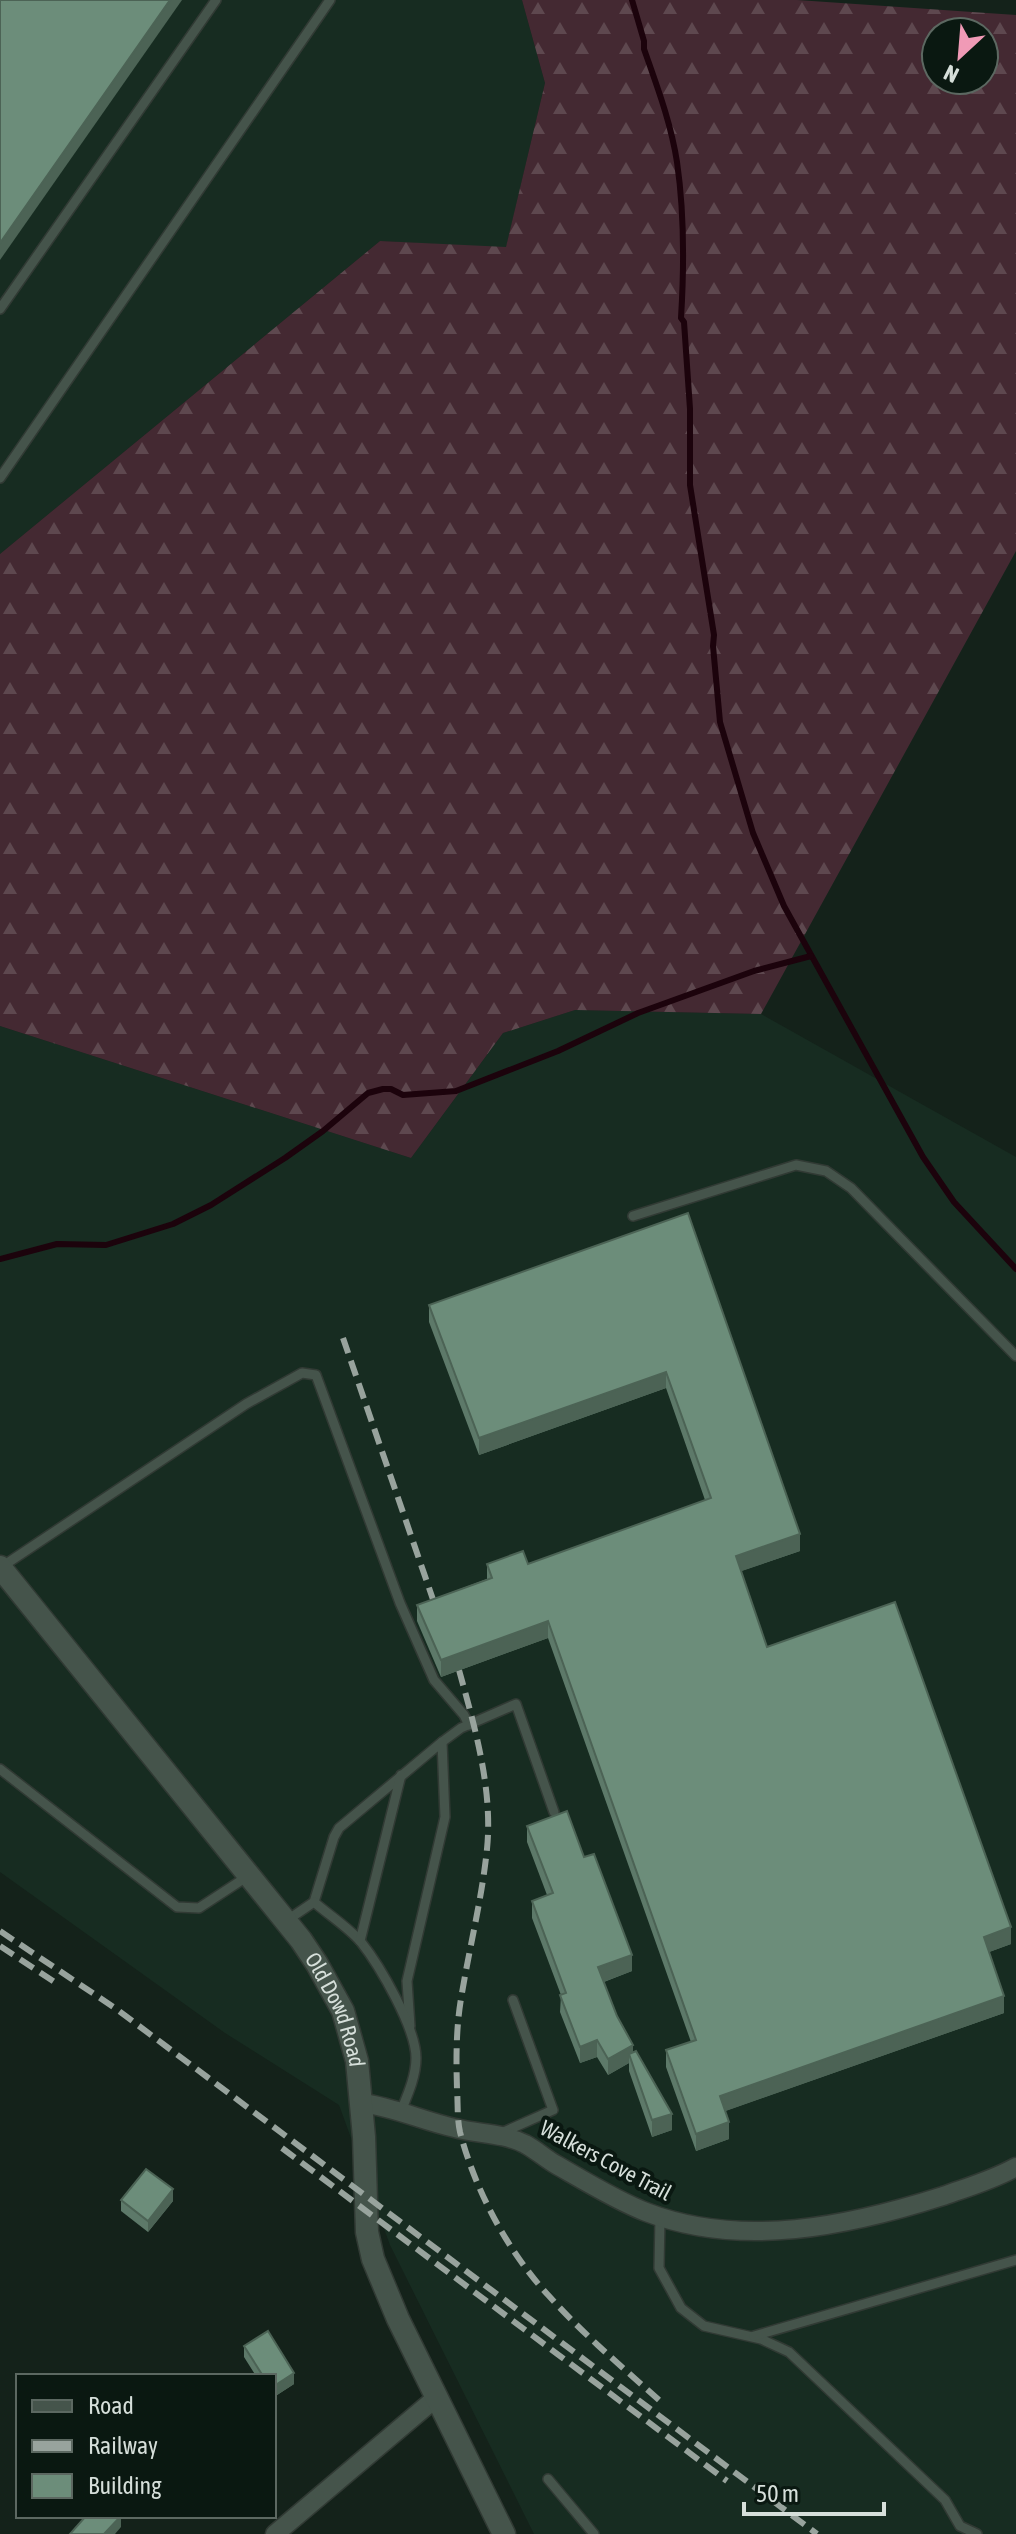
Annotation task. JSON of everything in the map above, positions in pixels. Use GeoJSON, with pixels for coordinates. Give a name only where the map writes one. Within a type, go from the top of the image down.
{"type":"FeatureCollection","features":[{"type":"Feature","properties":{"kind":"street","name":"Old Dowd Road"},"geometry":{"type":"LineString","coordinates":[[0,1568],[285,1921],[317,1964],[343,2011],[357,2061],[362,2103],[367,2232],[373,2259],[398,2319],[504,2534]]}},
{"type":"Feature","properties":{"kind":"street","name":"Walkers Cove Trail"},"geometry":{"type":"LineString","coordinates":[[362,2103],[388,2106],[460,2130],[498,2134],[525,2144],[555,2164],[643,2211],[680,2224],[736,2230],[787,2230],[844,2223],[954,2192],[998,2177],[1016,2167]]}},
{"type":"Feature","properties":{"kind":"street"},"geometry":{"type":"LineString","coordinates":[[275,2534],[437,2397]]}},
{"type":"Feature","properties":{"kind":"lane"},"geometry":{"type":"LineString","coordinates":[[0,309],[216,0]]}},
{"type":"Feature","properties":{"kind":"lane"},"geometry":{"type":"LineString","coordinates":[[0,478],[330,0]]}},
{"type":"Feature","properties":{"kind":"lane"},"geometry":{"type":"LineString","coordinates":[[633,1216],[796,1165],[826,1171],[851,1188],[1016,1356]]}},
{"type":"Feature","properties":{"kind":"lane"},"geometry":{"type":"LineString","coordinates":[[0,1568],[246,1404],[302,1373],[316,1375],[400,1603],[434,1680],[469,1725]]}},
{"type":"Feature","properties":{"kind":"lane"},"geometry":{"type":"LineString","coordinates":[[285,1921],[314,1902],[339,1828],[442,1742],[469,1725],[516,1704],[554,1812]]}},
{"type":"Feature","properties":{"kind":"lane"},"geometry":{"type":"LineString","coordinates":[[401,2111],[411,2084],[416,2057],[407,1981],[445,1817],[442,1742]]}},
{"type":"Feature","properties":{"kind":"lane"},"geometry":{"type":"LineString","coordinates":[[0,1769],[177,1907],[199,1908],[248,1876]]}},
{"type":"Feature","properties":{"kind":"lane"},"geometry":{"type":"LineString","coordinates":[[360,1941],[401,1775]]}},
{"type":"Feature","properties":{"kind":"lane"},"geometry":{"type":"LineString","coordinates":[[314,1902],[360,1941],[410,2026]]}},
{"type":"Feature","properties":{"kind":"lane"},"geometry":{"type":"LineString","coordinates":[[498,2134],[553,2110],[513,2000]]}},
{"type":"Feature","properties":{"kind":"lane"},"geometry":{"type":"LineString","coordinates":[[660,2217],[659,2268],[681,2308],[704,2326],[761,2339],[789,2352],[945,2500],[960,2526],[977,2534]]}},
{"type":"Feature","properties":{"kind":"lane"},"geometry":{"type":"LineString","coordinates":[[751,2337],[1016,2260]]}},
{"type":"Feature","properties":{"kind":"lane"},"geometry":{"type":"LineString","coordinates":[[548,2479],[594,2534]]}},
{"type":"Feature","properties":{"kind":"shaded area"},"geometry":{"type":"Polygon","coordinates":[[[0,0],[522,0],[545,83],[506,248],[380,241],[0,554],[0,0]]]}},
{"type":"Feature","properties":{"kind":"shaded area"},"geometry":{"type":"Polygon","coordinates":[[[575,1010],[761,1014],[1016,1157],[1016,2534],[534,2534],[390,2245],[339,2105],[225,2033],[0,1872],[0,1026],[411,1158],[503,1033],[575,1010]]]}},
{"type":"Feature","properties":{"kind":"green space"},"geometry":{"type":"Polygon","coordinates":[[[522,0],[797,0],[1016,15],[1016,551],[761,1014],[575,1010],[503,1033],[411,1158],[0,1026],[0,554],[380,241],[506,247],[545,83],[522,0]]]}},
{"type":"Feature","properties":{"kind":"building"},"geometry":{"type":"Polygon","coordinates":[[[0,0],[170,0],[0,243],[0,0]]]}},
{"type":"Feature","properties":{"kind":"building"},"geometry":{"type":"Polygon","coordinates":[[[688,1213],[800,1534],[736,1556],[767,1647],[895,1602],[1011,1927],[984,1937],[1004,1996],[720,2096],[729,2122],[696,2134],[666,2050],[696,2040],[548,1621],[441,1660],[417,1605],[492,1578],[487,1564],[523,1551],[528,1564],[711,1498],[666,1372],[479,1438],[429,1305],[688,1213]]]}},
{"type":"Feature","properties":{"kind":"building"},"geometry":{"type":"Polygon","coordinates":[[[567,1811],[584,1857],[594,1854],[632,1955],[598,1967],[617,2016],[633,2045],[608,2059],[597,2040],[580,2047],[560,1995],[566,1993],[532,1901],[553,1893],[527,1826],[567,1811]]]}},
{"type":"Feature","properties":{"kind":"building"},"geometry":{"type":"Polygon","coordinates":[[[636,2051],[672,2114],[652,2120],[629,2054],[636,2051]]]}},
{"type":"Feature","properties":{"kind":"building"},"geometry":{"type":"Polygon","coordinates":[[[146,2169],[173,2189],[148,2221],[121,2200],[146,2169]]]}},
{"type":"Feature","properties":{"kind":"building"},"geometry":{"type":"Polygon","coordinates":[[[268,2331],[294,2373],[276,2385],[276,2374],[262,2374],[244,2346],[268,2331]]]}},
{"type":"Feature","properties":{"kind":"building"},"geometry":{"type":"Polygon","coordinates":[[[84,2518],[119,2518],[104,2534],[70,2534],[84,2518]]]}},
{"type":"Feature","properties":{"kind":"waterway"},"geometry":{"type":"LineString","coordinates":[[632,0],[677,162],[683,240],[681,318],[684,322],[690,409],[690,485],[714,635],[720,722],[753,833],[784,906],[923,1157],[954,1202],[1016,1269]]}},
{"type":"Feature","properties":{"kind":"waterway"},"geometry":{"type":"LineString","coordinates":[[0,1259],[57,1244],[106,1245],[173,1224],[211,1205],[285,1158],[368,1093],[383,1089],[403,1095],[456,1091],[558,1051],[638,1013],[754,971],[811,956]]}},
{"type":"Feature","properties":{"kind":"railway"},"geometry":{"type":"LineString","coordinates":[[343,1338],[438,1614]]}},
{"type":"Feature","properties":{"kind":"railway"},"geometry":{"type":"LineString","coordinates":[[459,1670],[481,1759],[488,1826],[482,1885],[465,1975],[457,2041],[458,2116],[466,2154],[495,2219],[534,2279],[575,2324],[659,2400]]}},
{"type":"Feature","properties":{"kind":"railway"},"geometry":{"type":"LineString","coordinates":[[0,1931],[115,2008],[817,2534]]}},
{"type":"Feature","properties":{"kind":"railway"},"geometry":{"type":"LineString","coordinates":[[0,1946],[56,1983]]}},
{"type":"Feature","properties":{"kind":"railway"},"geometry":{"type":"LineString","coordinates":[[282,2148],[727,2481]]}}]}
